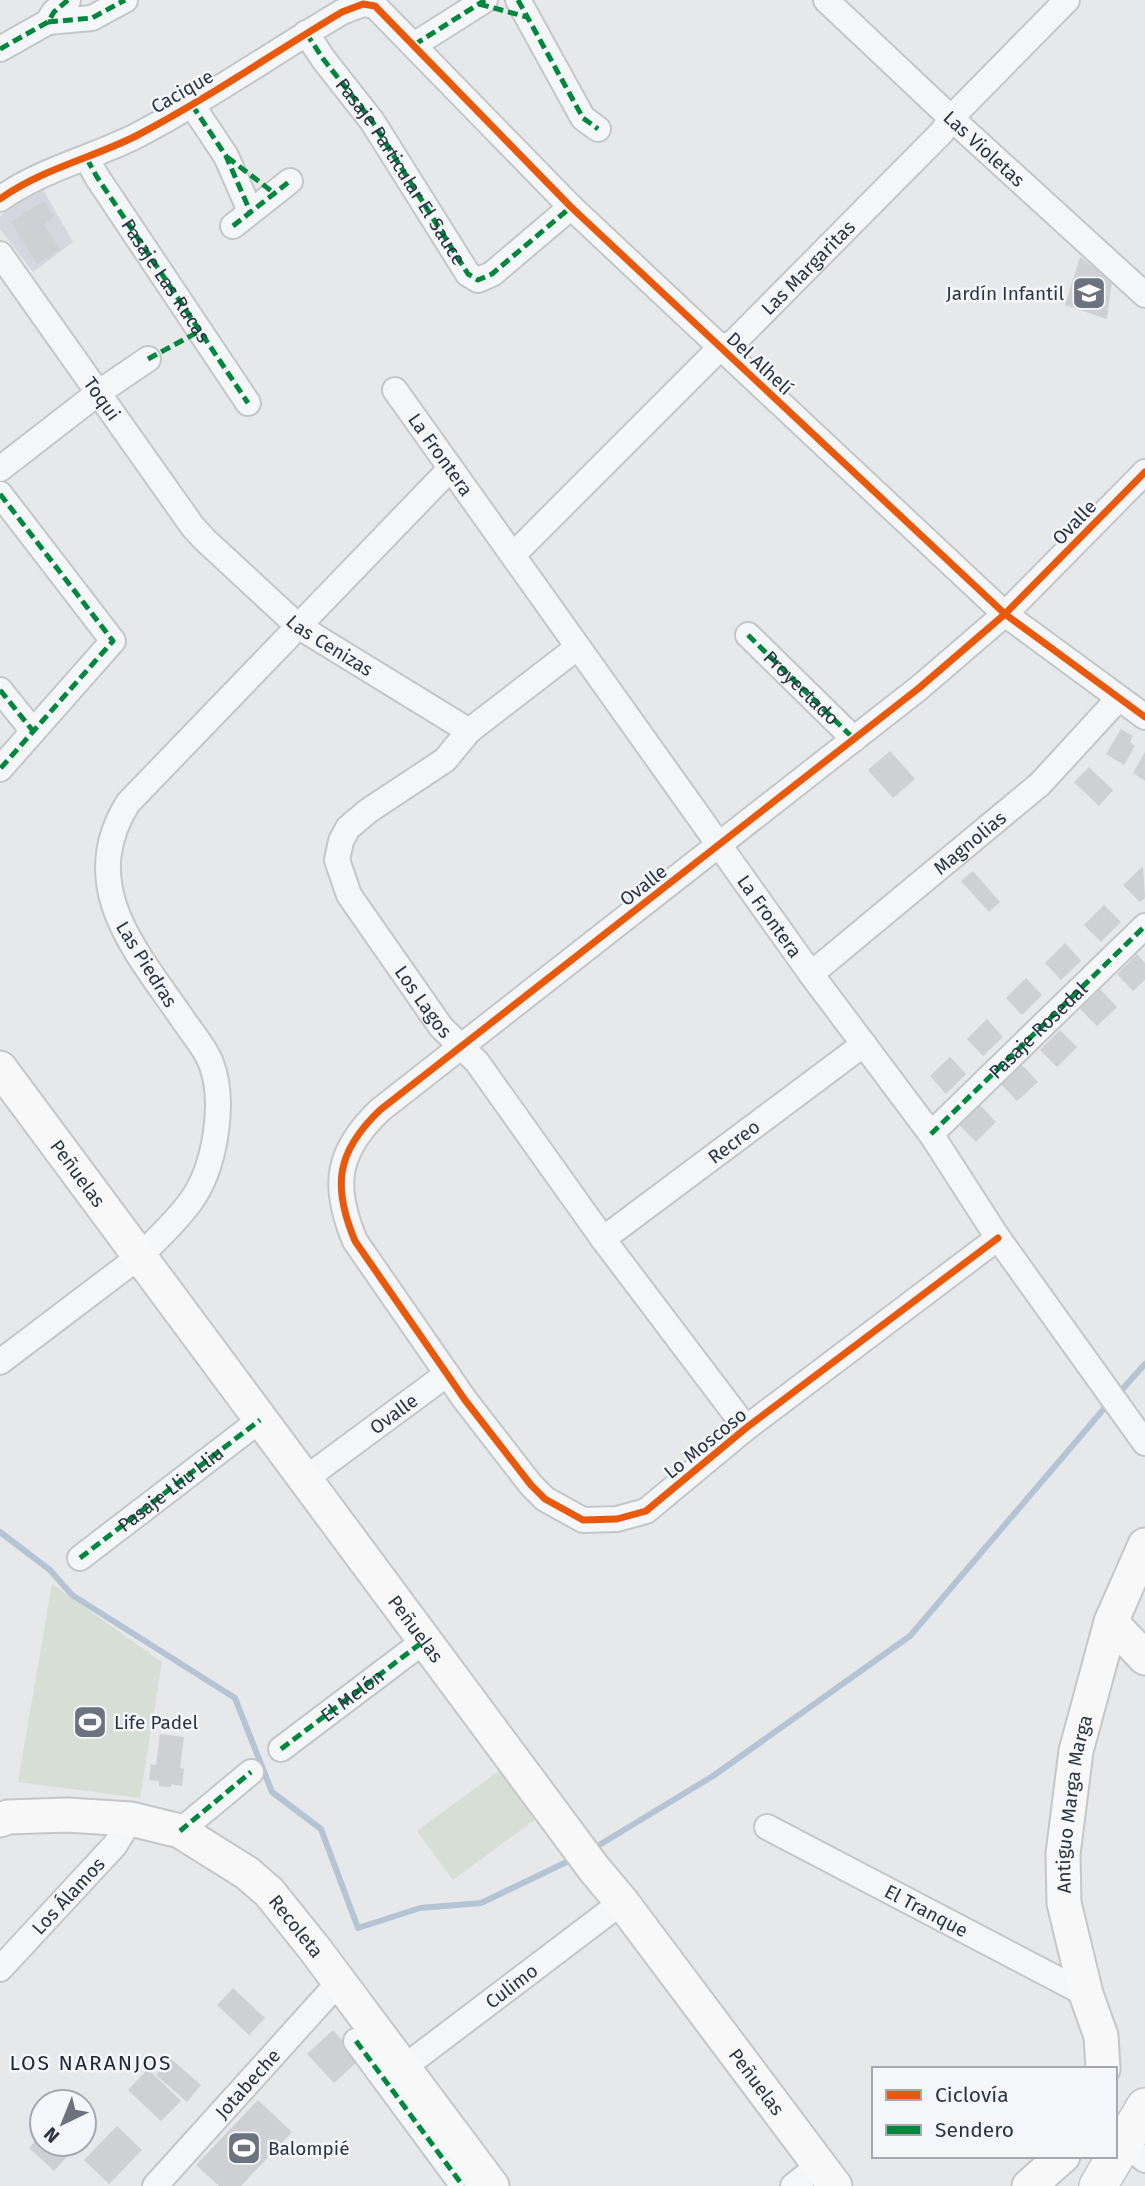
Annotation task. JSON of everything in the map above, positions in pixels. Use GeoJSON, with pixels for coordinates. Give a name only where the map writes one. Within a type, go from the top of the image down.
{"type":"FeatureCollection","features":[{"type":"Feature","properties":{"kind":"main road"},"geometry":{"type":"LineString","coordinates":[[1117,2154],[1145,2107]]}},
{"type":"Feature","properties":{"kind":"main road"},"geometry":{"type":"LineString","coordinates":[[1098,2186],[1115,2158]]}},
{"type":"Feature","properties":{"kind":"street"},"geometry":{"type":"LineString","coordinates":[[48,22],[54,12],[68,0]]}},
{"type":"Feature","properties":{"kind":"street"},"geometry":{"type":"LineString","coordinates":[[0,50],[48,22],[92,18],[125,0]]}},
{"type":"Feature","properties":{"kind":"street","name":"Las Violetas"},"geometry":{"type":"LineString","coordinates":[[826,0],[1145,295]]}},
{"type":"Feature","properties":{"kind":"street","name":"Las Margaritas"},"geometry":{"type":"LineString","coordinates":[[513,555],[720,348],[734,342],[942,132],[951,118],[1067,0]]}},
{"type":"Feature","properties":{"kind":"street"},"geometry":{"type":"LineString","coordinates":[[414,45],[482,2],[522,8],[583,118],[598,129]]}},
{"type":"Feature","properties":{"kind":"street","name":"Cacique"},"geometry":{"type":"LineString","coordinates":[[0,199],[28,182],[87,159],[192,105],[342,12],[362,4],[375,6]]}},
{"type":"Feature","properties":{"kind":"street","name":"Del Alhelí"},"geometry":{"type":"LineString","coordinates":[[375,6],[571,207],[1005,614],[1145,717]]}},
{"type":"Feature","properties":{"kind":"street","name":"Pasaje Particular El Sauce"},"geometry":{"type":"LineString","coordinates":[[306,33],[372,121],[468,274],[478,280],[492,274],[571,207]]}},
{"type":"Feature","properties":{"kind":"street"},"geometry":{"type":"LineString","coordinates":[[192,105],[226,156],[242,218],[282,187],[226,156]]}},
{"type":"Feature","properties":{"kind":"street","name":"Pasaje Las Rucas"},"geometry":{"type":"LineString","coordinates":[[87,159],[118,210],[248,403]]}},
{"type":"Feature","properties":{"kind":"street","name":"Toqui"},"geometry":{"type":"LineString","coordinates":[[0,254],[193,527],[205,540]]}},
{"type":"Feature","properties":{"kind":"street"},"geometry":{"type":"LineString","coordinates":[[0,469],[98,393],[148,359]]}},
{"type":"Feature","properties":{"kind":"street","name":"La Frontera"},"geometry":{"type":"LineString","coordinates":[[395,390],[811,974],[930,1134],[998,1238],[1145,1443]]}},
{"type":"Feature","properties":{"kind":"street","name":"Las Piedras"},"geometry":{"type":"LineString","coordinates":[[0,1363],[140,1256],[192,1201],[207,1173],[217,1135],[217,1095],[211,1063],[130,943],[115,913],[107,881],[109,847],[116,823],[128,803],[450,469]]}},
{"type":"Feature","properties":{"kind":"street","name":"Ovalle"},"geometry":{"type":"LineString","coordinates":[[305,1479],[447,1374],[355,1241],[346,1219],[340,1181],[347,1153],[365,1124],[460,1046],[919,688],[1005,614],[1145,472]]}},
{"type":"Feature","properties":{"kind":"street"},"geometry":{"type":"LineString","coordinates":[[0,494],[113,641],[0,769]]}},
{"type":"Feature","properties":{"kind":"street","name":"Las Cenizas"},"geometry":{"type":"LineString","coordinates":[[205,540],[298,626],[469,731]]}},
{"type":"Feature","properties":{"kind":"street","name":"Proyectado"},"geometry":{"type":"LineString","coordinates":[[748,635],[854,739]]}},
{"type":"Feature","properties":{"kind":"street","name":"Los Lagos"},"geometry":{"type":"LineString","coordinates":[[578,647],[469,731],[445,760],[368,811],[348,828],[341,841],[337,860],[349,895],[441,1027],[477,1062],[603,1239],[746,1428]]}},
{"type":"Feature","properties":{"kind":"street"},"geometry":{"type":"LineString","coordinates":[[0,690],[33,731]]}},
{"type":"Feature","properties":{"kind":"street","name":"Magnolias"},"geometry":{"type":"LineString","coordinates":[[811,974],[1040,784],[1119,698]]}},
{"type":"Feature","properties":{"kind":"street","name":"Pasaje Rosedal"},"geometry":{"type":"LineString","coordinates":[[930,1134],[1145,926]]}},
{"type":"Feature","properties":{"kind":"street","name":"Recreo"},"geometry":{"type":"LineString","coordinates":[[603,1239],[864,1044]]}},
{"type":"Feature","properties":{"kind":"street","name":"Peñuelas"},"geometry":{"type":"LineString","coordinates":[[0,1068],[594,1871],[622,1902],[815,2179]]}},
{"type":"Feature","properties":{"kind":"street","name":"Lo Moscoso"},"geometry":{"type":"LineString","coordinates":[[447,1374],[531,1485],[545,1499],[583,1520],[617,1519],[646,1511],[746,1428],[998,1238]]}},
{"type":"Feature","properties":{"kind":"street","name":"Pasaje Lliu Lliu"},"geometry":{"type":"LineString","coordinates":[[80,1558],[260,1420]]}},
{"type":"Feature","properties":{"kind":"street","name":"Antiguo Marga Marga"},"geometry":{"type":"LineString","coordinates":[[1103,2067],[1101,2036],[1086,1994],[1064,1903],[1063,1854],[1076,1751],[1111,1622],[1145,1545]]}},
{"type":"Feature","properties":{"kind":"street"},"geometry":{"type":"LineString","coordinates":[[1111,1622],[1145,1658]]}},
{"type":"Feature","properties":{"kind":"street","name":"El Melón"},"geometry":{"type":"LineString","coordinates":[[281,1749],[424,1641]]}},
{"type":"Feature","properties":{"kind":"street"},"geometry":{"type":"LineString","coordinates":[[180,1831],[251,1772]]}},
{"type":"Feature","properties":{"kind":"street","name":"Recoleta"},"geometry":{"type":"LineString","coordinates":[[3,1815],[131,1819],[180,1831],[247,1872],[269,1892],[340,1981],[492,2186]]}},
{"type":"Feature","properties":{"kind":"street","name":"Los Álamos"},"geometry":{"type":"LineString","coordinates":[[0,1969],[115,1844],[131,1819]]}},
{"type":"Feature","properties":{"kind":"street","name":"El Tranque"},"geometry":{"type":"LineString","coordinates":[[766,1827],[1086,1994]]}},
{"type":"Feature","properties":{"kind":"street","name":"Culimo"},"geometry":{"type":"LineString","coordinates":[[403,2068],[622,1902]]}},
{"type":"Feature","properties":{"kind":"street","name":"Jotabeche"},"geometry":{"type":"LineString","coordinates":[[155,2186],[340,1981]]}},
{"type":"Feature","properties":{"kind":"street"},"geometry":{"type":"LineString","coordinates":[[356,2042],[463,2186]]}},
{"type":"Feature","properties":{"kind":"street"},"geometry":{"type":"LineString","coordinates":[[1029,2186],[1061,2158]]}},
{"type":"Feature","properties":{"kind":"shaded area"},"geometry":{"type":"Polygon","coordinates":[[[43,190],[73,242],[33,272],[0,229],[0,217],[12,205],[43,190]]]}},
{"type":"Feature","properties":{"kind":"shaded area","name":"Life Padel"},"geometry":{"type":"Polygon","coordinates":[[[52,1584],[162,1662],[140,1798],[18,1782],[52,1584]]]}},
{"type":"Feature","properties":{"kind":"shaded area"},"geometry":{"type":"Polygon","coordinates":[[[500,1770],[536,1819],[453,1880],[417,1831],[500,1770]]]}},
{"type":"Feature","properties":{"kind":"building"},"geometry":{"type":"Polygon","coordinates":[[[44,201],[54,218],[44,224],[60,250],[37,264],[11,222],[44,201]]]}},
{"type":"Feature","properties":{"kind":"building","name":"Jardín Infantil"},"geometry":{"type":"Polygon","coordinates":[[[1080,257],[1112,281],[1107,319],[1065,305],[1080,257]]]}},
{"type":"Feature","properties":{"kind":"building"},"geometry":{"type":"Polygon","coordinates":[[[1121,729],[1133,736],[1130,742],[1135,746],[1124,765],[1106,754],[1121,729]]]}},
{"type":"Feature","properties":{"kind":"building"},"geometry":{"type":"Polygon","coordinates":[[[890,751],[915,779],[893,798],[868,770],[890,751]]]}},
{"type":"Feature","properties":{"kind":"building"},"geometry":{"type":"Polygon","coordinates":[[[1145,752],[1145,781],[1133,773],[1145,752]]]}},
{"type":"Feature","properties":{"kind":"building"},"geometry":{"type":"Polygon","coordinates":[[[1089,767],[1113,790],[1099,806],[1074,782],[1089,767]]]}},
{"type":"Feature","properties":{"kind":"building"},"geometry":{"type":"Polygon","coordinates":[[[1143,866],[1145,898],[1140,902],[1123,885],[1143,866]]]}},
{"type":"Feature","properties":{"kind":"building"},"geometry":{"type":"Polygon","coordinates":[[[973,871],[1000,902],[989,912],[961,881],[973,871]]]}},
{"type":"Feature","properties":{"kind":"building"},"geometry":{"type":"Polygon","coordinates":[[[1104,905],[1121,922],[1101,942],[1084,925],[1104,905]]]}},
{"type":"Feature","properties":{"kind":"building"},"geometry":{"type":"Polygon","coordinates":[[[1065,943],[1081,961],[1061,980],[1045,963],[1065,943]]]}},
{"type":"Feature","properties":{"kind":"building"},"geometry":{"type":"Polygon","coordinates":[[[1137,954],[1145,963],[1145,980],[1133,991],[1117,974],[1137,954]]]}},
{"type":"Feature","properties":{"kind":"building"},"geometry":{"type":"Polygon","coordinates":[[[1026,978],[1042,995],[1022,1015],[1006,998],[1026,978]]]}},
{"type":"Feature","properties":{"kind":"building"},"geometry":{"type":"Polygon","coordinates":[[[1100,989],[1117,1007],[1097,1026],[1080,1009],[1100,989]]]}},
{"type":"Feature","properties":{"kind":"building"},"geometry":{"type":"Polygon","coordinates":[[[987,1019],[1003,1037],[983,1056],[967,1039],[987,1019]]]}},
{"type":"Feature","properties":{"kind":"building"},"geometry":{"type":"Polygon","coordinates":[[[1060,1030],[1077,1047],[1057,1067],[1040,1050],[1060,1030]]]}},
{"type":"Feature","properties":{"kind":"building"},"geometry":{"type":"Polygon","coordinates":[[[950,1057],[966,1074],[946,1094],[930,1076],[950,1057]]]}},
{"type":"Feature","properties":{"kind":"building"},"geometry":{"type":"Polygon","coordinates":[[[1021,1064],[1038,1082],[1017,1101],[1001,1084],[1021,1064]]]}},
{"type":"Feature","properties":{"kind":"building"},"geometry":{"type":"Polygon","coordinates":[[[980,1105],[996,1122],[976,1142],[959,1125],[980,1105]]]}},
{"type":"Feature","properties":{"kind":"building"},"geometry":{"type":"Polygon","coordinates":[[[160,1734],[184,1737],[180,1768],[184,1769],[182,1786],[159,1786],[159,1781],[149,1780],[151,1764],[156,1765],[160,1734]]]}},
{"type":"Feature","properties":{"kind":"building"},"geometry":{"type":"Polygon","coordinates":[[[233,1988],[265,2018],[249,2035],[217,2005],[233,1988]]]}},
{"type":"Feature","properties":{"kind":"building"},"geometry":{"type":"Polygon","coordinates":[[[333,2030],[360,2059],[334,2083],[307,2054],[333,2030]]]}},
{"type":"Feature","properties":{"kind":"building"},"geometry":{"type":"Polygon","coordinates":[[[171,2059],[201,2085],[187,2102],[156,2075],[171,2059]]]}},
{"type":"Feature","properties":{"kind":"building"},"geometry":{"type":"Polygon","coordinates":[[[148,2069],[181,2101],[161,2121],[128,2090],[148,2069]]]}},
{"type":"Feature","properties":{"kind":"building","name":"Balompié"},"geometry":{"type":"Polygon","coordinates":[[[258,2100],[292,2132],[241,2186],[219,2186],[196,2165],[258,2100]]]}},
{"type":"Feature","properties":{"kind":"building"},"geometry":{"type":"Polygon","coordinates":[[[117,2126],[142,2150],[109,2184],[84,2160],[98,2158],[98,2146],[117,2126]]]}},
{"type":"Feature","properties":{"kind":"building"},"geometry":{"type":"Polygon","coordinates":[[[40,2158],[66,2158],[54,2171],[40,2158]]]}},
{"type":"Feature","properties":{"kind":"waterway"},"geometry":{"type":"LineString","coordinates":[[1118,1394],[1145,1364]]}},
{"type":"Feature","properties":{"kind":"waterway"},"geometry":{"type":"LineString","coordinates":[[591,1850],[713,1776],[910,1636],[1108,1404]]}},
{"type":"Feature","properties":{"kind":"waterway"},"geometry":{"type":"LineString","coordinates":[[0,1532],[50,1570],[72,1595],[235,1698],[272,1792],[321,1829],[358,1928],[420,1908],[481,1903],[575,1858]]}},
{"type":"Feature","properties":{"kind":"marked path"},"geometry":{"type":"LineString","coordinates":[[0,49],[48,22],[54,12],[68,0]]}},
{"type":"Feature","properties":{"kind":"marked path"},"geometry":{"type":"LineString","coordinates":[[48,22],[92,18],[125,0]]}},
{"type":"Feature","properties":{"kind":"marked path"},"geometry":{"type":"LineString","coordinates":[[414,45],[485,0]]}},
{"type":"Feature","properties":{"kind":"marked path"},"geometry":{"type":"LineString","coordinates":[[518,0],[583,118],[598,129]]}},
{"type":"Feature","properties":{"kind":"marked path"},"geometry":{"type":"LineString","coordinates":[[479,4],[527,17]]}},
{"type":"Feature","properties":{"kind":"marked path"},"geometry":{"type":"LineString","coordinates":[[306,33],[372,121],[468,274],[478,280],[492,274],[571,207]]}},
{"type":"Feature","properties":{"kind":"marked path"},"geometry":{"type":"LineString","coordinates":[[192,105],[226,156],[250,211]]}},
{"type":"Feature","properties":{"kind":"marked path"},"geometry":{"type":"LineString","coordinates":[[227,157],[274,193]]}},
{"type":"Feature","properties":{"kind":"marked path"},"geometry":{"type":"LineString","coordinates":[[87,159],[248,403]]}},
{"type":"Feature","properties":{"kind":"marked path"},"geometry":{"type":"LineString","coordinates":[[233,226],[290,181]]}},
{"type":"Feature","properties":{"kind":"marked path"},"geometry":{"type":"LineString","coordinates":[[148,359],[198,332]]}},
{"type":"Feature","properties":{"kind":"marked path"},"geometry":{"type":"LineString","coordinates":[[0,494],[113,641],[0,769]]}},
{"type":"Feature","properties":{"kind":"marked path"},"geometry":{"type":"LineString","coordinates":[[748,635],[854,739]]}},
{"type":"Feature","properties":{"kind":"marked path"},"geometry":{"type":"LineString","coordinates":[[0,690],[33,731]]}},
{"type":"Feature","properties":{"kind":"marked path"},"geometry":{"type":"LineString","coordinates":[[931,1134],[1145,926]]}},
{"type":"Feature","properties":{"kind":"marked path"},"geometry":{"type":"LineString","coordinates":[[80,1558],[260,1420]]}},
{"type":"Feature","properties":{"kind":"marked path"},"geometry":{"type":"LineString","coordinates":[[281,1749],[424,1641]]}},
{"type":"Feature","properties":{"kind":"marked path"},"geometry":{"type":"LineString","coordinates":[[180,1831],[251,1772]]}},
{"type":"Feature","properties":{"kind":"marked path"},"geometry":{"type":"LineString","coordinates":[[356,2041],[463,2186]]}},
{"type":"Feature","properties":{"kind":"cycle path"},"geometry":{"type":"LineString","coordinates":[[0,199],[32,180],[119,144],[162,122],[342,12],[363,4],[375,6],[571,207],[1005,614],[1145,717]]}},
{"type":"Feature","properties":{"kind":"cycle path"},"geometry":{"type":"LineString","coordinates":[[998,1238],[746,1428],[646,1511],[617,1519],[583,1520],[545,1499],[531,1485],[465,1400],[355,1241],[343,1203],[342,1171],[354,1140],[380,1110],[919,688],[1005,614],[1145,472]]}},
{"type":"Feature","properties":{"kind":"place","name":"Jardín Infantil"},"geometry":{"type":"Point","coordinates":[1089,293]}},
{"type":"Feature","properties":{"kind":"place","name":"Life Padel"},"geometry":{"type":"Point","coordinates":[90,1722]}},
{"type":"Feature","properties":{"kind":"place","name":"Balompié"},"geometry":{"type":"Point","coordinates":[244,2148]}},
{"type":"Feature","properties":{"kind":"district","name":"LOS NARANJOS"},"geometry":{"type":"Point","coordinates":[91,2063]}}]}
